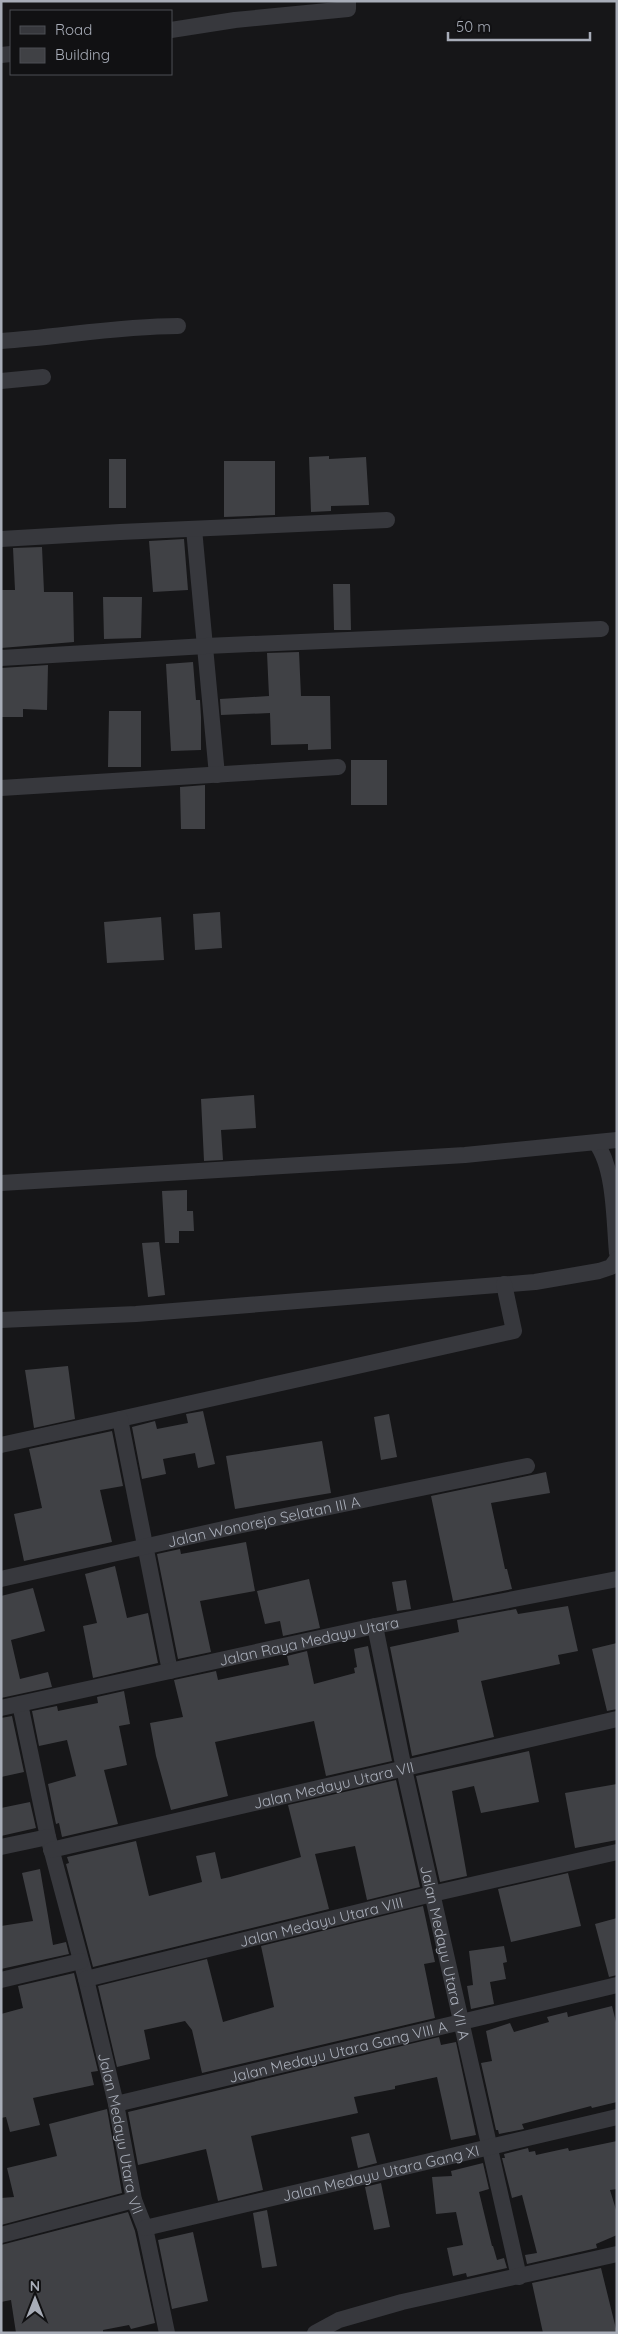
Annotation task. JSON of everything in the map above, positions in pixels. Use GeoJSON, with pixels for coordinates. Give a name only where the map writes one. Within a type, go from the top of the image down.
{"type":"FeatureCollection","features":[{"type":"Feature","properties":{"kind":"street"},"geometry":{"type":"LineString","coordinates":[[172,30],[235,20],[348,9],[348,1]]}},
{"type":"Feature","properties":{"kind":"street"},"geometry":{"type":"LineString","coordinates":[[1,341],[71,335],[135,326],[178,326]]}},
{"type":"Feature","properties":{"kind":"street"},"geometry":{"type":"LineString","coordinates":[[1,381],[43,377]]}},
{"type":"Feature","properties":{"kind":"street"},"geometry":{"type":"LineString","coordinates":[[1,539],[387,520]]}},
{"type":"Feature","properties":{"kind":"street"},"geometry":{"type":"LineString","coordinates":[[194,529],[217,775]]}},
{"type":"Feature","properties":{"kind":"street"},"geometry":{"type":"LineString","coordinates":[[1,658],[206,646],[601,628]]}},
{"type":"Feature","properties":{"kind":"street"},"geometry":{"type":"LineString","coordinates":[[1,788],[338,767]]}},
{"type":"Feature","properties":{"kind":"street"},"geometry":{"type":"LineString","coordinates":[[1,1183],[465,1155],[617,1140]]}},
{"type":"Feature","properties":{"kind":"street"},"geometry":{"type":"LineString","coordinates":[[596,1143],[603,1153],[612,1201],[617,1253]]}},
{"type":"Feature","properties":{"kind":"street"},"geometry":{"type":"LineString","coordinates":[[1,1320],[136,1314],[504,1284],[599,1271],[611,1267],[617,1259]]}},
{"type":"Feature","properties":{"kind":"street"},"geometry":{"type":"LineString","coordinates":[[1,1445],[514,1331],[504,1284]]}},
{"type":"Feature","properties":{"kind":"street"},"geometry":{"type":"LineString","coordinates":[[120,1419],[170,1671]]}},
{"type":"Feature","properties":{"kind":"street","name":"Jalan Wonorejo Selatan III A"},"geometry":{"type":"LineString","coordinates":[[1,1579],[527,1466]]}},
{"type":"Feature","properties":{"kind":"street","name":"Jalan Raya Medayu Utara"},"geometry":{"type":"LineString","coordinates":[[1,1708],[376,1626],[617,1579]]}},
{"type":"Feature","properties":{"kind":"street","name":"Jalan Medayu Utara VII A"},"geometry":{"type":"LineString","coordinates":[[376,1626],[404,1770],[463,2021],[520,2277]]}},
{"type":"Feature","properties":{"kind":"street","name":"Jalan Medayu Utara VII"},"geometry":{"type":"LineString","coordinates":[[20,1704],[49,1844],[86,1979],[116,2104],[134,2200],[145,2228],[164,2332]]}},
{"type":"Feature","properties":{"kind":"street","name":"Jalan Medayu Utara VII"},"geometry":{"type":"LineString","coordinates":[[1,1847],[49,1844],[404,1770],[617,1719]]}},
{"type":"Feature","properties":{"kind":"street","name":"Jalan Medayu Utara VIII"},"geometry":{"type":"LineString","coordinates":[[86,1979],[432,1894],[617,1852]]}},
{"type":"Feature","properties":{"kind":"street"},"geometry":{"type":"LineString","coordinates":[[1,1980],[81,1961]]}},
{"type":"Feature","properties":{"kind":"street","name":"Jalan Medayu Utara Gang VIII A"},"geometry":{"type":"LineString","coordinates":[[116,2104],[617,1985]]}},
{"type":"Feature","properties":{"kind":"street","name":"Jalan Medayu Utara Gang XI"},"geometry":{"type":"LineString","coordinates":[[145,2228],[617,2117]]}},
{"type":"Feature","properties":{"kind":"street"},"geometry":{"type":"LineString","coordinates":[[1,2236],[134,2200]]}},
{"type":"Feature","properties":{"kind":"street"},"geometry":{"type":"LineString","coordinates":[[315,2333],[339,2320],[402,2302],[617,2254]]}},
{"type":"Feature","properties":{"kind":"building"},"geometry":{"type":"Polygon","coordinates":[[[329,456],[329,459],[366,457],[369,505],[331,506],[331,511],[311,512],[309,457],[329,456]]]}},
{"type":"Feature","properties":{"kind":"building"},"geometry":{"type":"Polygon","coordinates":[[[109,459],[126,459],[126,508],[109,508],[109,459]]]}},
{"type":"Feature","properties":{"kind":"building"},"geometry":{"type":"Polygon","coordinates":[[[224,461],[275,461],[275,515],[224,517],[224,461]]]}},
{"type":"Feature","properties":{"kind":"building"},"geometry":{"type":"Polygon","coordinates":[[[184,539],[188,590],[153,592],[149,541],[184,539]]]}},
{"type":"Feature","properties":{"kind":"building"},"geometry":{"type":"Polygon","coordinates":[[[42,547],[44,592],[73,592],[74,642],[1,648],[1,590],[15,590],[13,548],[42,547]]]}},
{"type":"Feature","properties":{"kind":"building"},"geometry":{"type":"Polygon","coordinates":[[[333,584],[350,584],[351,630],[334,630],[333,584]]]}},
{"type":"Feature","properties":{"kind":"building"},"geometry":{"type":"Polygon","coordinates":[[[103,597],[142,597],[141,638],[104,639],[103,597]]]}},
{"type":"Feature","properties":{"kind":"building"},"geometry":{"type":"Polygon","coordinates":[[[299,652],[301,696],[330,696],[331,749],[308,750],[308,744],[271,745],[270,713],[221,715],[220,699],[269,696],[267,653],[299,652]]]}},
{"type":"Feature","properties":{"kind":"building"},"geometry":{"type":"Polygon","coordinates":[[[193,662],[196,700],[200,700],[201,750],[171,751],[166,664],[193,662]]]}},
{"type":"Feature","properties":{"kind":"building"},"geometry":{"type":"Polygon","coordinates":[[[48,665],[47,710],[23,709],[23,717],[1,717],[1,668],[48,665]]]}},
{"type":"Feature","properties":{"kind":"building"},"geometry":{"type":"Polygon","coordinates":[[[109,711],[141,711],[141,767],[108,767],[109,711]]]}},
{"type":"Feature","properties":{"kind":"building"},"geometry":{"type":"Polygon","coordinates":[[[351,760],[387,760],[387,805],[351,805],[351,760]]]}},
{"type":"Feature","properties":{"kind":"building"},"geometry":{"type":"Polygon","coordinates":[[[205,785],[205,829],[181,829],[180,787],[205,785]]]}},
{"type":"Feature","properties":{"kind":"building"},"geometry":{"type":"Polygon","coordinates":[[[220,912],[222,948],[195,950],[193,914],[220,912]]]}},
{"type":"Feature","properties":{"kind":"building"},"geometry":{"type":"Polygon","coordinates":[[[161,917],[164,960],[107,963],[104,922],[161,917]]]}},
{"type":"Feature","properties":{"kind":"building"},"geometry":{"type":"Polygon","coordinates":[[[254,1095],[256,1128],[221,1130],[223,1160],[204,1161],[201,1099],[254,1095]]]}},
{"type":"Feature","properties":{"kind":"building"},"geometry":{"type":"Polygon","coordinates":[[[187,1190],[187,1211],[193,1211],[194,1231],[179,1231],[179,1243],[165,1243],[162,1191],[187,1190]]]}},
{"type":"Feature","properties":{"kind":"building"},"geometry":{"type":"Polygon","coordinates":[[[159,1242],[165,1295],[148,1297],[142,1243],[159,1242]]]}},
{"type":"Feature","properties":{"kind":"building"},"geometry":{"type":"Polygon","coordinates":[[[68,1366],[75,1419],[34,1428],[25,1370],[68,1366]]]}},
{"type":"Feature","properties":{"kind":"building"},"geometry":{"type":"Polygon","coordinates":[[[203,1411],[215,1464],[198,1468],[195,1453],[163,1459],[166,1474],[142,1479],[132,1427],[155,1421],[157,1429],[188,1423],[186,1414],[203,1411]]]}},
{"type":"Feature","properties":{"kind":"building"},"geometry":{"type":"Polygon","coordinates":[[[389,1414],[397,1457],[381,1460],[374,1417],[389,1414]]]}},
{"type":"Feature","properties":{"kind":"building"},"geometry":{"type":"Polygon","coordinates":[[[112,1431],[123,1486],[100,1490],[112,1542],[24,1561],[14,1514],[42,1508],[29,1449],[112,1431]]]}},
{"type":"Feature","properties":{"kind":"building"},"geometry":{"type":"Polygon","coordinates":[[[322,1441],[331,1493],[235,1509],[226,1456],[322,1441]]]}},
{"type":"Feature","properties":{"kind":"building"},"geometry":{"type":"Polygon","coordinates":[[[546,1472],[550,1493],[491,1503],[505,1569],[507,1569],[512,1589],[453,1601],[431,1496],[546,1472]]]}},
{"type":"Feature","properties":{"kind":"building"},"geometry":{"type":"Polygon","coordinates":[[[246,1542],[255,1591],[200,1601],[211,1652],[178,1659],[157,1554],[180,1549],[181,1554],[246,1542]]]}},
{"type":"Feature","properties":{"kind":"building"},"geometry":{"type":"Polygon","coordinates":[[[115,1566],[127,1618],[148,1613],[158,1663],[93,1678],[83,1626],[97,1623],[85,1574],[115,1566]]]}},
{"type":"Feature","properties":{"kind":"building"},"geometry":{"type":"Polygon","coordinates":[[[309,1579],[320,1628],[283,1636],[280,1621],[265,1624],[257,1591],[309,1579]]]}},
{"type":"Feature","properties":{"kind":"building"},"geometry":{"type":"Polygon","coordinates":[[[406,1580],[411,1609],[397,1611],[392,1582],[406,1580]]]}},
{"type":"Feature","properties":{"kind":"building"},"geometry":{"type":"Polygon","coordinates":[[[33,1588],[45,1631],[11,1640],[20,1679],[48,1672],[52,1687],[1,1698],[1,1596],[33,1588]]]}},
{"type":"Feature","properties":{"kind":"building"},"geometry":{"type":"Polygon","coordinates":[[[568,1606],[578,1651],[558,1655],[560,1664],[481,1681],[494,1737],[412,1756],[390,1647],[459,1632],[457,1620],[516,1609],[518,1614],[568,1606]]]}},
{"type":"Feature","properties":{"kind":"building"},"geometry":{"type":"Polygon","coordinates":[[[617,1643],[617,1709],[607,1711],[592,1649],[617,1643]]]}},
{"type":"Feature","properties":{"kind":"building"},"geometry":{"type":"Polygon","coordinates":[[[368,1646],[392,1761],[326,1776],[314,1721],[215,1742],[228,1796],[171,1810],[156,1756],[150,1723],[183,1717],[174,1680],[216,1671],[218,1680],[289,1665],[287,1656],[307,1651],[314,1684],[355,1673],[354,1668],[357,1667],[354,1649],[368,1646]]]}},
{"type":"Feature","properties":{"kind":"building"},"geometry":{"type":"Polygon","coordinates":[[[124,1691],[130,1724],[119,1726],[127,1765],[104,1770],[118,1824],[62,1837],[59,1823],[56,1824],[48,1784],[76,1776],[67,1740],[39,1746],[32,1711],[57,1706],[58,1711],[98,1703],[97,1697],[124,1691]]]}},
{"type":"Feature","properties":{"kind":"building"},"geometry":{"type":"Polygon","coordinates":[[[12,1716],[24,1772],[1,1777],[1,1718],[12,1716]]]}},
{"type":"Feature","properties":{"kind":"building"},"geometry":{"type":"Polygon","coordinates":[[[529,1751],[539,1802],[481,1813],[474,1786],[452,1791],[467,1876],[440,1882],[416,1776],[529,1751]]]}},
{"type":"Feature","properties":{"kind":"building"},"geometry":{"type":"Polygon","coordinates":[[[396,1780],[420,1887],[367,1900],[355,1846],[315,1854],[329,1909],[93,1967],[66,1864],[69,1863],[67,1857],[136,1841],[149,1896],[202,1882],[196,1856],[215,1852],[221,1879],[301,1857],[288,1805],[396,1780]]]}},
{"type":"Feature","properties":{"kind":"building"},"geometry":{"type":"Polygon","coordinates":[[[617,1784],[617,1840],[575,1848],[565,1793],[617,1784]]]}},
{"type":"Feature","properties":{"kind":"building"},"geometry":{"type":"Polygon","coordinates":[[[30,1802],[36,1828],[1,1836],[1,1808],[30,1802]]]}},
{"type":"Feature","properties":{"kind":"building"},"geometry":{"type":"Polygon","coordinates":[[[40,1869],[53,1945],[66,1942],[69,1954],[1,1969],[1,1926],[33,1921],[22,1873],[40,1869]]]}},
{"type":"Feature","properties":{"kind":"building"},"geometry":{"type":"Polygon","coordinates":[[[568,1873],[581,1926],[511,1942],[498,1889],[568,1873]]]}},
{"type":"Feature","properties":{"kind":"building"},"geometry":{"type":"Polygon","coordinates":[[[423,1906],[435,1962],[424,1964],[435,2018],[202,2073],[192,2030],[185,2021],[144,2030],[150,2059],[117,2067],[98,1986],[207,1959],[223,2022],[274,2007],[261,1946],[423,1906]]]}},
{"type":"Feature","properties":{"kind":"building"},"geometry":{"type":"Polygon","coordinates":[[[617,1918],[617,1975],[609,1977],[595,1924],[617,1918]]]}},
{"type":"Feature","properties":{"kind":"building"},"geometry":{"type":"Polygon","coordinates":[[[504,1946],[507,1962],[503,1963],[506,1979],[490,1982],[494,2004],[471,2009],[467,1986],[473,1985],[469,1951],[504,1946]]]}},
{"type":"Feature","properties":{"kind":"building"},"geometry":{"type":"Polygon","coordinates":[[[74,1973],[98,2071],[91,2072],[94,2085],[33,2098],[40,2125],[10,2132],[6,2117],[1,2118],[1,2014],[23,2008],[18,1986],[74,1973]]]}},
{"type":"Feature","properties":{"kind":"building"},"geometry":{"type":"Polygon","coordinates":[[[612,2006],[617,2026],[617,2102],[592,2108],[591,2106],[522,2124],[524,2129],[499,2134],[498,2130],[496,2130],[481,2063],[492,2061],[486,2031],[510,2023],[514,2032],[549,2022],[547,2017],[567,2012],[568,2017],[612,2006]]]}},
{"type":"Feature","properties":{"kind":"building"},"geometry":{"type":"Polygon","coordinates":[[[439,2037],[441,2045],[456,2042],[476,2135],[451,2140],[437,2077],[395,2086],[395,2089],[354,2097],[358,2113],[251,2136],[263,2190],[218,2201],[206,2149],[138,2165],[128,2112],[439,2037]]]}},
{"type":"Feature","properties":{"kind":"building"},"geometry":{"type":"Polygon","coordinates":[[[107,2109],[122,2193],[1,2225],[1,2198],[14,2197],[7,2168],[57,2156],[49,2124],[107,2109]]]}},
{"type":"Feature","properties":{"kind":"building"},"geometry":{"type":"Polygon","coordinates":[[[369,2133],[377,2163],[358,2168],[351,2137],[369,2133]]]}},
{"type":"Feature","properties":{"kind":"building"},"geometry":{"type":"Polygon","coordinates":[[[617,2141],[617,2189],[610,2190],[617,2213],[617,2235],[596,2244],[597,2248],[527,2264],[525,2255],[537,2253],[522,2195],[512,2198],[502,2158],[505,2158],[504,2154],[528,2148],[529,2152],[535,2151],[536,2155],[568,2148],[569,2151],[617,2141]]]}},
{"type":"Feature","properties":{"kind":"building"},"geometry":{"type":"Polygon","coordinates":[[[483,2163],[489,2189],[479,2192],[497,2260],[504,2258],[507,2268],[467,2277],[466,2273],[453,2276],[447,2248],[463,2245],[456,2212],[436,2214],[432,2177],[452,2176],[451,2171],[483,2163]]]}},
{"type":"Feature","properties":{"kind":"building"},"geometry":{"type":"Polygon","coordinates":[[[381,2183],[390,2227],[374,2230],[365,2187],[381,2183]]]}},
{"type":"Feature","properties":{"kind":"building"},"geometry":{"type":"Polygon","coordinates":[[[267,2210],[277,2266],[262,2268],[253,2213],[267,2210]]]}},
{"type":"Feature","properties":{"kind":"building"},"geometry":{"type":"Polygon","coordinates":[[[128,2212],[135,2231],[155,2323],[131,2329],[129,2325],[103,2330],[103,2333],[16,2333],[11,2300],[1,2302],[1,2245],[128,2212]]]}},
{"type":"Feature","properties":{"kind":"building"},"geometry":{"type":"Polygon","coordinates":[[[193,2232],[208,2301],[172,2309],[158,2240],[193,2232]]]}},
{"type":"Feature","properties":{"kind":"building"},"geometry":{"type":"Polygon","coordinates":[[[601,2268],[617,2333],[543,2333],[532,2283],[601,2268]]]}}]}
